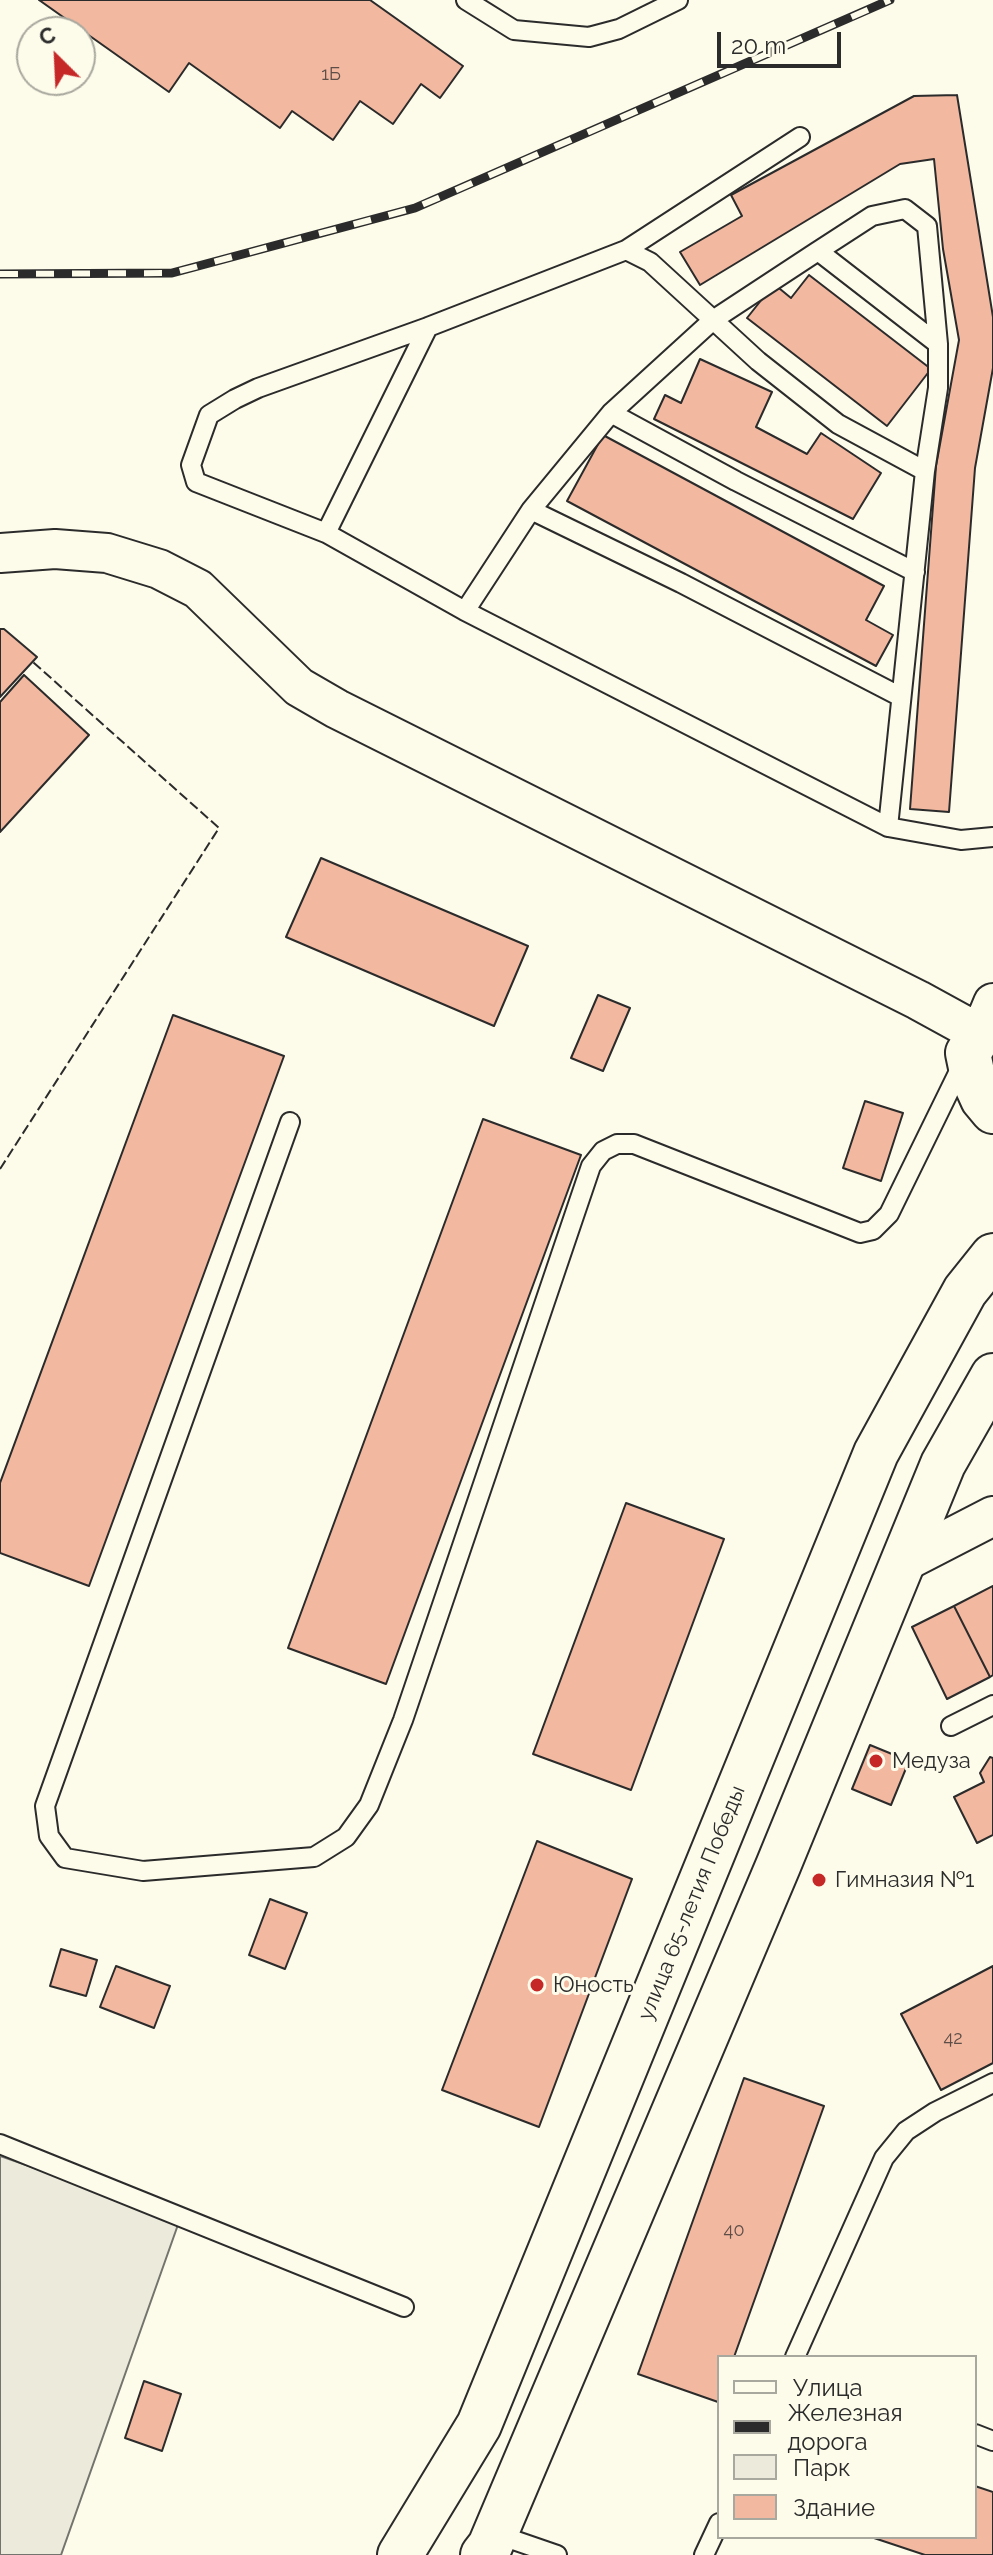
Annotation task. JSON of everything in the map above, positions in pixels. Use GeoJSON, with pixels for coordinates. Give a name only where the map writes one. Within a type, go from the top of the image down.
{"type":"FeatureCollection","features":[{"type":"Feature","properties":{"kind":"main road"},"geometry":{"type":"LineString","coordinates":[[980,1030],[973,1077],[983,1099],[993,1111]]}},
{"type":"Feature","properties":{"kind":"main road","name":"улица 65-летия Победы"},"geometry":{"type":"LineString","coordinates":[[400,2555],[479,2425],[876,1453],[965,1291],[993,1256]]}},
{"type":"Feature","properties":{"kind":"main road"},"geometry":{"type":"LineString","coordinates":[[489,2548],[766,1895],[943,1464],[993,1376]]}},
{"type":"Feature","properties":{"kind":"street"},"geometry":{"type":"LineString","coordinates":[[0,553],[55,549],[107,553],[159,569],[198,589],[299,687],[337,709],[980,1030]]}},
{"type":"Feature","properties":{"kind":"street"},"geometry":{"type":"LineString","coordinates":[[902,1563],[993,1516]]}},
{"type":"Feature","properties":{"kind":"lane"},"geometry":{"type":"LineString","coordinates":[[466,0],[514,30],[589,37],[619,29],[678,0]]}},
{"type":"Feature","properties":{"kind":"lane"},"geometry":{"type":"LineString","coordinates":[[800,137],[626,250],[235,399],[209,415],[191,465],[196,482],[326,533],[465,611],[888,827],[961,840],[993,837]]}},
{"type":"Feature","properties":{"kind":"lane"},"geometry":{"type":"LineString","coordinates":[[465,611],[531,510],[611,413],[713,320],[872,216],[905,209],[927,226],[938,344],[938,388],[925,471],[888,827]]}},
{"type":"Feature","properties":{"kind":"lane"},"geometry":{"type":"LineString","coordinates":[[626,250],[650,262],[758,361],[838,424],[925,471]]}},
{"type":"Feature","properties":{"kind":"lane"},"geometry":{"type":"LineString","coordinates":[[818,251],[938,344]]}},
{"type":"Feature","properties":{"kind":"lane"},"geometry":{"type":"LineString","coordinates":[[326,533],[428,327]]}},
{"type":"Feature","properties":{"kind":"lane"},"geometry":{"type":"LineString","coordinates":[[611,413],[915,572]]}},
{"type":"Feature","properties":{"kind":"lane"},"geometry":{"type":"LineString","coordinates":[[531,510],[681,583],[901,697]]}},
{"type":"Feature","properties":{"kind":"lane"},"geometry":{"type":"LineString","coordinates":[[290,1122],[45,1806],[49,1836],[65,1858],[143,1871],[314,1857],[346,1837],[369,1805],[403,1720],[591,1166],[603,1151],[617,1144],[634,1144],[860,1233],[873,1230],[889,1214],[980,1030]]}},
{"type":"Feature","properties":{"kind":"lane"},"geometry":{"type":"LineString","coordinates":[[951,1726],[993,1705]]}},
{"type":"Feature","properties":{"kind":"lane"},"geometry":{"type":"LineString","coordinates":[[796,2355],[884,2158],[906,2131],[935,2112],[993,2083]]}},
{"type":"Feature","properties":{"kind":"lane"},"geometry":{"type":"LineString","coordinates":[[0,2144],[404,2307]]}},
{"type":"Feature","properties":{"kind":"lane"},"geometry":{"type":"LineString","coordinates":[[704,2555],[717,2527]]}},
{"type":"Feature","properties":{"kind":"lane"},"geometry":{"type":"LineString","coordinates":[[489,2548],[557,2555]]}},
{"type":"Feature","properties":{"kind":"green space"},"geometry":{"type":"Polygon","coordinates":[[[0,2156],[180,2219],[61,2555],[0,2555],[0,2156]]]}},
{"type":"Feature","properties":{"kind":"building"},"geometry":{"type":"Polygon","coordinates":[[[39,0],[370,0],[463,66],[440,98],[421,84],[393,124],[360,101],[333,140],[292,111],[280,128],[189,63],[169,92],[96,40],[96,16],[62,16],[39,0]]]}},
{"type":"Feature","properties":{"kind":"building"},"geometry":{"type":"Polygon","coordinates":[[[957,95],[993,317],[993,368],[975,468],[949,812],[910,809],[936,466],[959,340],[943,249],[934,159],[900,164],[700,285],[680,252],[742,216],[731,195],[914,96],[957,95]]]}},
{"type":"Feature","properties":{"kind":"building"},"geometry":{"type":"Polygon","coordinates":[[[809,275],[931,369],[887,426],[747,318],[774,284],[791,298],[809,275]]]}},
{"type":"Feature","properties":{"kind":"building"},"geometry":{"type":"Polygon","coordinates":[[[700,359],[772,392],[756,427],[807,454],[821,433],[881,473],[853,519],[654,419],[665,395],[681,403],[700,359]]]}},
{"type":"Feature","properties":{"kind":"building"},"geometry":{"type":"Polygon","coordinates":[[[603,435],[884,586],[866,620],[893,635],[876,666],[567,501],[603,435]]]}},
{"type":"Feature","properties":{"kind":"building"},"geometry":{"type":"Polygon","coordinates":[[[0,629],[4,629],[37,657],[0,697],[0,629]]]}},
{"type":"Feature","properties":{"kind":"building"},"geometry":{"type":"Polygon","coordinates":[[[24,675],[89,735],[0,832],[0,702],[24,675]]]}},
{"type":"Feature","properties":{"kind":"building"},"geometry":{"type":"Polygon","coordinates":[[[321,858],[528,946],[494,1026],[286,937],[321,858]]]}},
{"type":"Feature","properties":{"kind":"building"},"geometry":{"type":"Polygon","coordinates":[[[598,995],[630,1008],[603,1071],[571,1058],[598,995]]]}},
{"type":"Feature","properties":{"kind":"building"},"geometry":{"type":"Polygon","coordinates":[[[173,1015],[284,1056],[89,1586],[0,1553],[0,1483],[173,1015]]]}},
{"type":"Feature","properties":{"kind":"building"},"geometry":{"type":"Polygon","coordinates":[[[865,1101],[903,1113],[881,1181],[843,1168],[865,1101]]]}},
{"type":"Feature","properties":{"kind":"building"},"geometry":{"type":"Polygon","coordinates":[[[483,1119],[581,1155],[386,1684],[288,1648],[483,1119]]]}},
{"type":"Feature","properties":{"kind":"building"},"geometry":{"type":"Polygon","coordinates":[[[626,1503],[724,1539],[631,1790],[533,1754],[626,1503]]]}},
{"type":"Feature","properties":{"kind":"building"},"geometry":{"type":"Polygon","coordinates":[[[993,1586],[993,1675],[990,1677],[954,1606],[993,1586]]]}},
{"type":"Feature","properties":{"kind":"building"},"geometry":{"type":"Polygon","coordinates":[[[954,1606],[990,1677],[947,1699],[912,1627],[954,1606]]]}},
{"type":"Feature","properties":{"kind":"building"},"geometry":{"type":"Polygon","coordinates":[[[870,1745],[909,1761],[891,1805],[852,1789],[870,1745]]]}},
{"type":"Feature","properties":{"kind":"building"},"geometry":{"type":"Polygon","coordinates":[[[990,1757],[993,1758],[993,1835],[977,1843],[954,1797],[984,1782],[980,1773],[990,1757]]]}},
{"type":"Feature","properties":{"kind":"building","name":"Юность"},"geometry":{"type":"Polygon","coordinates":[[[537,1841],[632,1879],[539,2127],[442,2090],[537,1841]]]}},
{"type":"Feature","properties":{"kind":"building"},"geometry":{"type":"Polygon","coordinates":[[[270,1899],[307,1913],[285,1969],[249,1955],[270,1899]]]}},
{"type":"Feature","properties":{"kind":"building"},"geometry":{"type":"Polygon","coordinates":[[[61,1949],[97,1960],[86,1996],[50,1986],[61,1949]]]}},
{"type":"Feature","properties":{"kind":"building"},"geometry":{"type":"Polygon","coordinates":[[[116,1966],[170,1986],[154,2028],[100,2007],[116,1966]]]}},
{"type":"Feature","properties":{"kind":"building"},"geometry":{"type":"Polygon","coordinates":[[[993,1966],[993,2063],[941,2090],[901,2014],[993,1966]]]}},
{"type":"Feature","properties":{"kind":"building"},"geometry":{"type":"Polygon","coordinates":[[[744,2078],[824,2106],[735,2355],[717,2355],[717,2402],[638,2374],[744,2078]]]}},
{"type":"Feature","properties":{"kind":"building"},"geometry":{"type":"Polygon","coordinates":[[[144,2381],[181,2394],[162,2451],[125,2438],[144,2381]]]}},
{"type":"Feature","properties":{"kind":"building"},"geometry":{"type":"Polygon","coordinates":[[[977,2487],[993,2492],[993,2555],[925,2555],[877,2539],[977,2539],[977,2487]]]}},
{"type":"Feature","properties":{"kind":"railway"},"geometry":{"type":"LineString","coordinates":[[0,274],[172,273],[415,208],[890,0]]}},
{"type":"Feature","properties":{"kind":"fence"},"geometry":{"type":"LineString","coordinates":[[0,1169],[219,828],[33,662]]}},
{"type":"Feature","properties":{"kind":"place","name":"Медуза"},"geometry":{"type":"Point","coordinates":[876,1761]}},
{"type":"Feature","properties":{"kind":"place","name":"Гимназия №1"},"geometry":{"type":"Point","coordinates":[819,1880]}},
{"type":"Feature","properties":{"kind":"place","name":"Юность"},"geometry":{"type":"Point","coordinates":[537,1985]}}]}
